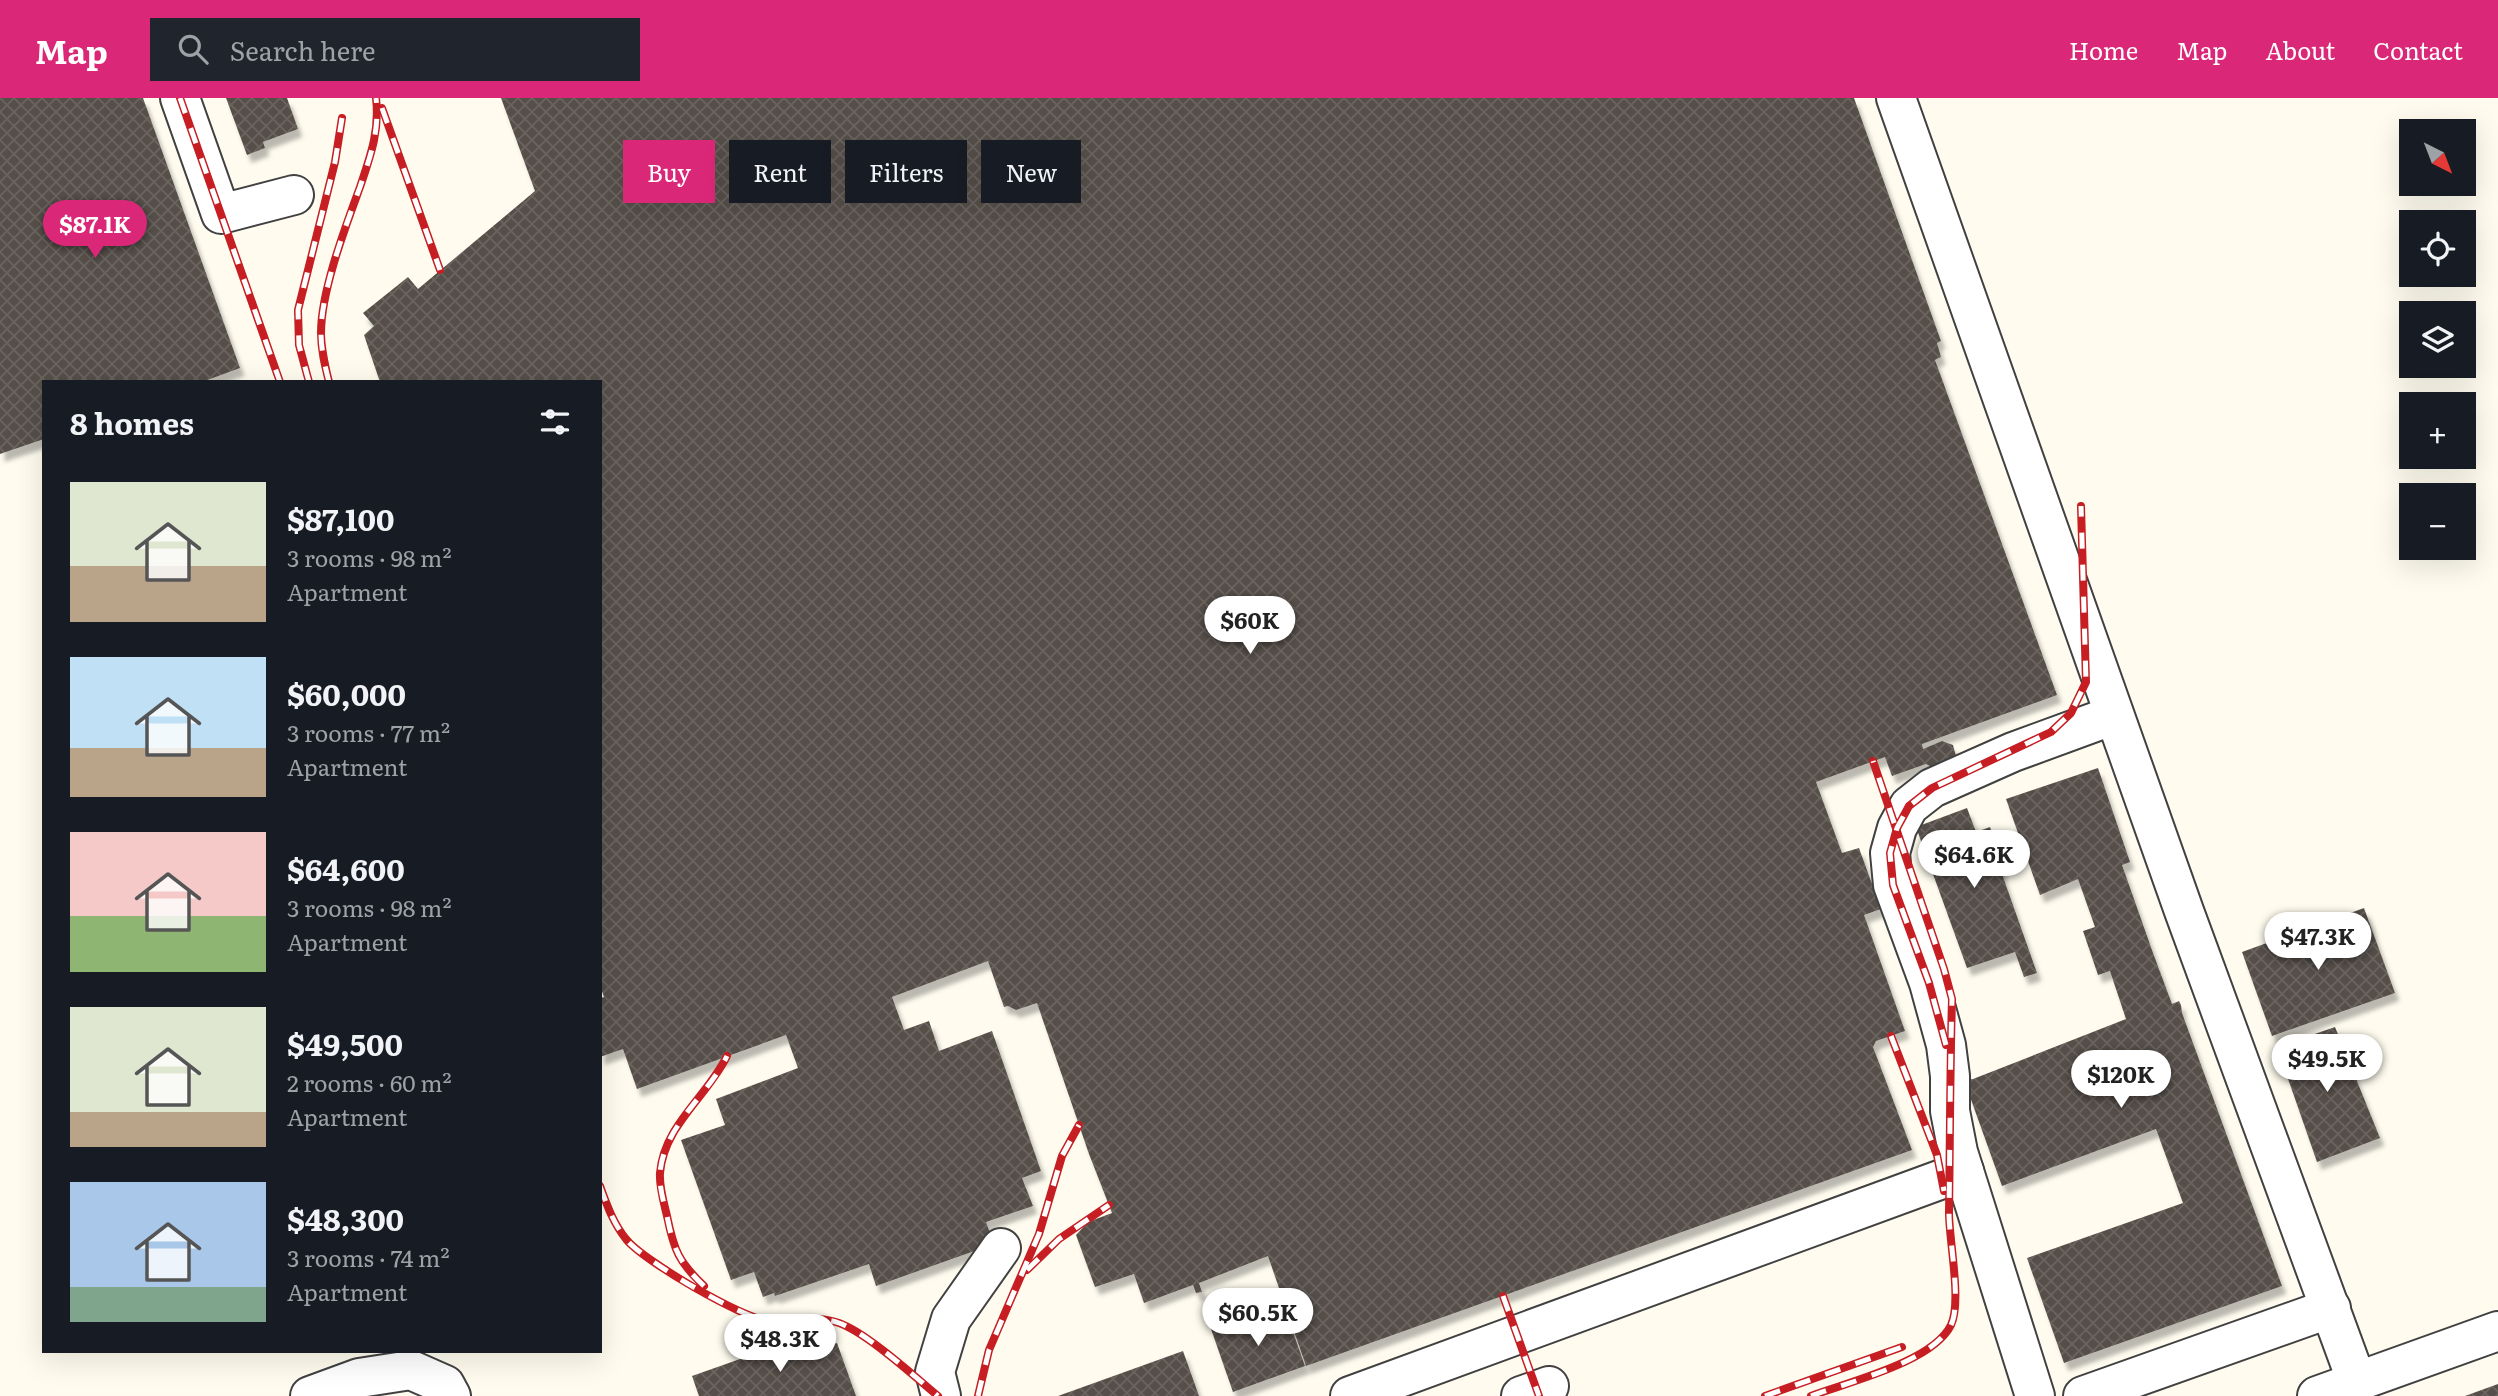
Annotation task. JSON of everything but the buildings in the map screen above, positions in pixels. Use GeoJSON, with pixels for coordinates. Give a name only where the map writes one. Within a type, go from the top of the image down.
{"type":"FeatureCollection","features":[{"type":"Feature","properties":{"kind":"lane"},"geometry":{"type":"LineString","coordinates":[[180,98],[221,214],[294,195]]}},
{"type":"Feature","properties":{"kind":"lane"},"geometry":{"type":"LineString","coordinates":[[1896,98],[2184,911],[2357,1381]]}},
{"type":"Feature","properties":{"kind":"lane"},"geometry":{"type":"LineString","coordinates":[[2035,1396],[1964,1171],[1950,1111],[1950,1076],[1946,1045],[1929,983],[1893,884],[1890,853],[1897,828],[1909,806],[1932,788],[2013,752],[2115,715]]}},
{"type":"Feature","properties":{"kind":"lane"},"geometry":{"type":"LineString","coordinates":[[1350,1396],[1964,1171]]}},
{"type":"Feature","properties":{"kind":"lane"},"geometry":{"type":"LineString","coordinates":[[942,1396],[935,1372],[951,1319],[1001,1248]]}},
{"type":"Feature","properties":{"kind":"lane"},"geometry":{"type":"LineString","coordinates":[[2084,1396],[2330,1308]]}},
{"type":"Feature","properties":{"kind":"lane"},"geometry":{"type":"LineString","coordinates":[[2317,1396],[2498,1331]]}},
{"type":"Feature","properties":{"kind":"lane"},"geometry":{"type":"LineString","coordinates":[[310,1396],[359,1378],[411,1370],[445,1385],[451,1396]]}},
{"type":"Feature","properties":{"kind":"railway"},"geometry":{"type":"LineString","coordinates":[[180,98],[279,380]]}},
{"type":"Feature","properties":{"kind":"railway"},"geometry":{"type":"LineString","coordinates":[[328,380],[321,339],[325,298],[373,144],[377,122],[376,98]]}},
{"type":"Feature","properties":{"kind":"railway"},"geometry":{"type":"LineString","coordinates":[[382,108],[440,270]]}},
{"type":"Feature","properties":{"kind":"railway"},"geometry":{"type":"LineString","coordinates":[[308,380],[299,345],[298,310],[335,162],[342,118]]}},
{"type":"Feature","properties":{"kind":"railway"},"geometry":{"type":"LineString","coordinates":[[1946,1045],[1929,983],[1893,885],[1890,853],[1897,828],[1909,806],[1932,788],[2051,732],[2071,713],[2086,682],[2081,506]]}},
{"type":"Feature","properties":{"kind":"railway"},"geometry":{"type":"LineString","coordinates":[[1811,1396],[1888,1369],[1927,1350],[1941,1338],[1951,1325],[1954,1315],[1955,1287],[1949,1213],[1952,999],[1873,761]]}},
{"type":"Feature","properties":{"kind":"railway"},"geometry":{"type":"LineString","coordinates":[[1891,1036],[1937,1155],[1944,1191]]}},
{"type":"Feature","properties":{"kind":"railway"},"geometry":{"type":"LineString","coordinates":[[704,1286],[683,1263],[675,1247],[662,1195],[660,1173],[669,1140],[727,1056]]}},
{"type":"Feature","properties":{"kind":"railway"},"geometry":{"type":"LineString","coordinates":[[978,1396],[989,1350],[1039,1234],[1062,1156],[1079,1125]]}},
{"type":"Feature","properties":{"kind":"railway"},"geometry":{"type":"LineString","coordinates":[[602,1191],[614,1220],[626,1239],[671,1274],[756,1318],[778,1322],[821,1319],[850,1328],[890,1356],[938,1396]]}},
{"type":"Feature","properties":{"kind":"railway"},"geometry":{"type":"LineString","coordinates":[[1027,1270],[1059,1239],[1109,1205]]}},
{"type":"Feature","properties":{"kind":"railway"},"geometry":{"type":"LineString","coordinates":[[1503,1296],[1539,1396]]}},
{"type":"Feature","properties":{"kind":"railway"},"geometry":{"type":"LineString","coordinates":[[1765,1396],[1902,1347]]}}]}
